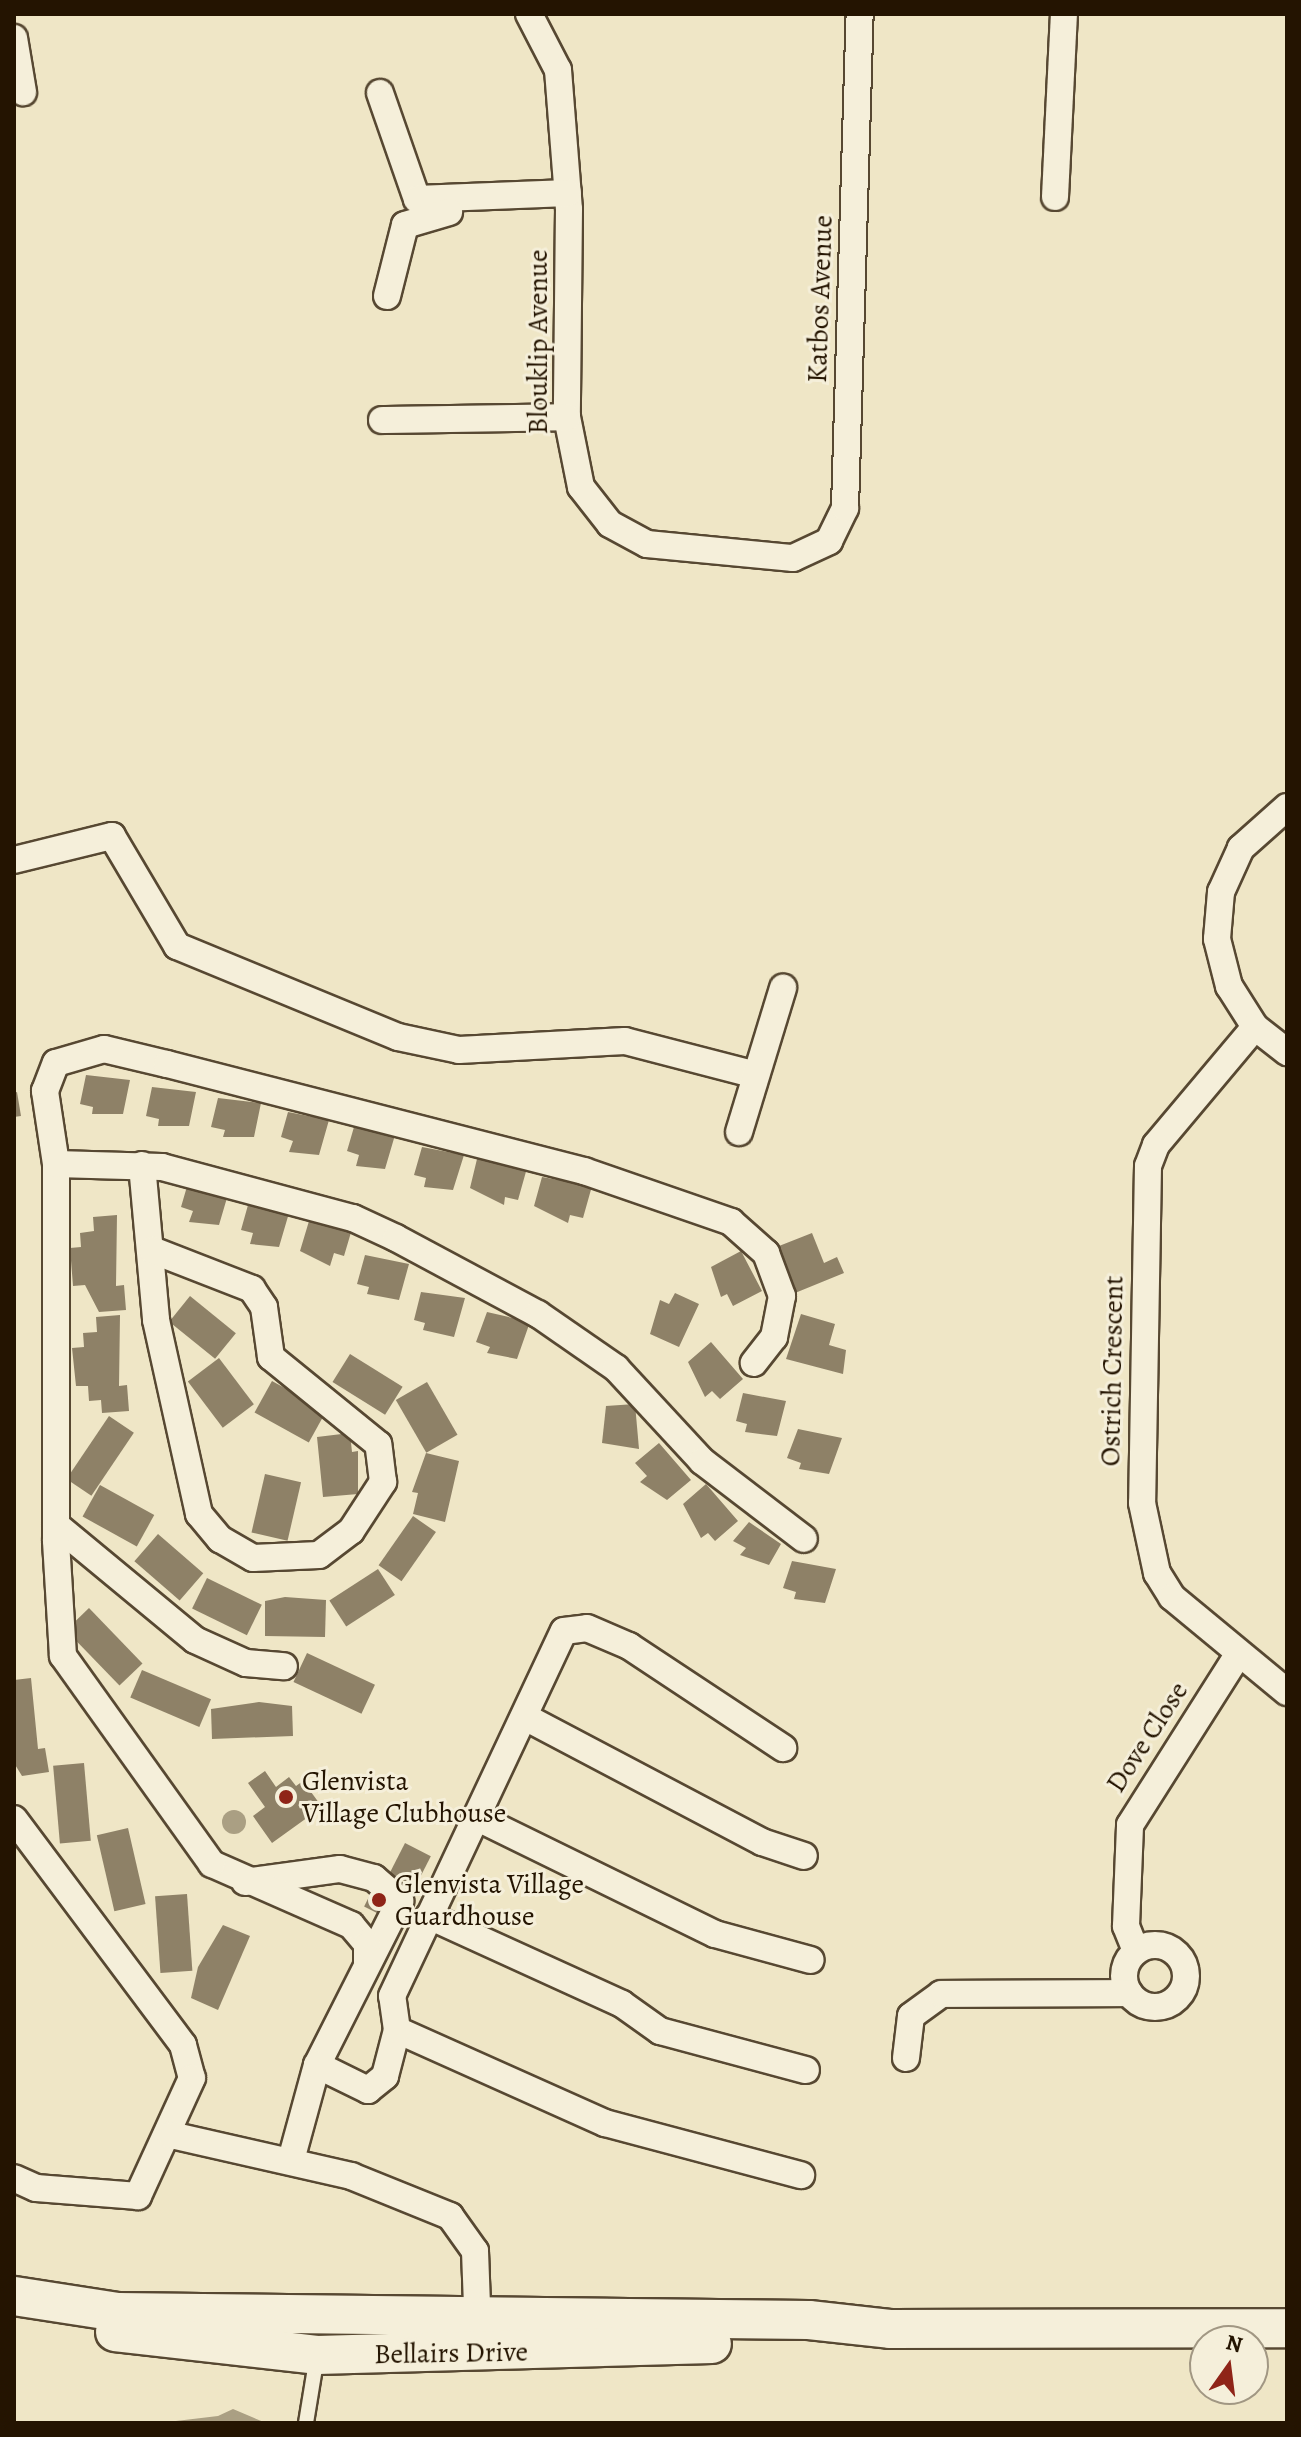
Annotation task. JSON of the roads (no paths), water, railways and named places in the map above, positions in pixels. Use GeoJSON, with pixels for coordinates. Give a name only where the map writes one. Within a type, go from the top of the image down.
{"type":"FeatureCollection","features":[{"type":"Feature","properties":{"kind":"street","name":"Blouklip Avenue"},"geometry":{"type":"LineString","coordinates":[[529,14],[558,70],[569,201],[567,417],[581,487],[620,532],[672,549],[793,558]]}},
{"type":"Feature","properties":{"kind":"street","name":"Katbos Avenue"},"geometry":{"type":"LineString","coordinates":[[793,558],[829,541],[845,508],[860,14]]}},
{"type":"Feature","properties":{"kind":"street"},"geometry":{"type":"LineString","coordinates":[[1055,197],[1064,14]]}},
{"type":"Feature","properties":{"kind":"street"},"geometry":{"type":"LineString","coordinates":[[14,38],[23,92]]}},
{"type":"Feature","properties":{"kind":"street"},"geometry":{"type":"LineString","coordinates":[[380,93],[417,199],[569,201]]}},
{"type":"Feature","properties":{"kind":"street"},"geometry":{"type":"LineString","coordinates":[[387,296],[405,225],[414,218],[569,201]]}},
{"type":"Feature","properties":{"kind":"street"},"geometry":{"type":"LineString","coordinates":[[382,420],[567,417]]}},
{"type":"Feature","properties":{"kind":"street"},"geometry":{"type":"LineString","coordinates":[[1287,807],[1241,848],[1221,892],[1217,939],[1226,975],[1255,1027],[1287,1052]]}},
{"type":"Feature","properties":{"kind":"street"},"geometry":{"type":"LineString","coordinates":[[14,860],[112,836],[177,946],[250,982],[412,1041],[459,1050],[625,1041],[756,1075]]}},
{"type":"Feature","properties":{"kind":"street"},"geometry":{"type":"LineString","coordinates":[[739,1132],[783,988]]}},
{"type":"Feature","properties":{"kind":"street","name":"Ostrich Crescent"},"geometry":{"type":"LineString","coordinates":[[1255,1027],[1156,1145],[1147,1177],[1145,1530],[1172,1597],[1236,1658],[1287,1692]]}},
{"type":"Feature","properties":{"kind":"street"},"geometry":{"type":"LineString","coordinates":[[367,1963],[367,1944],[351,1925],[245,1882],[203,1853],[67,1665],[58,1631],[56,1164],[46,1111],[50,1075],[67,1055],[104,1049],[584,1171],[731,1222],[759,1244],[773,1266],[784,1311],[754,1363]]}},
{"type":"Feature","properties":{"kind":"street"},"geometry":{"type":"LineString","coordinates":[[56,1164],[142,1165],[373,1226],[538,1314],[627,1377],[702,1461],[804,1539]]}},
{"type":"Feature","properties":{"kind":"street"},"geometry":{"type":"LineString","coordinates":[[142,1165],[156,1320],[199,1514],[220,1539],[253,1558],[319,1555],[351,1531],[383,1482],[378,1444],[271,1357],[264,1307],[252,1289],[201,1263],[152,1250]]}},
{"type":"Feature","properties":{"kind":"street"},"geometry":{"type":"LineString","coordinates":[[56,1525],[195,1640],[246,1663],[284,1666]]}},
{"type":"Feature","properties":{"kind":"street"},"geometry":{"type":"LineString","coordinates":[[317,2065],[372,2090],[385,2076],[397,2030],[392,1996],[525,1717],[560,1634],[580,1627],[629,1646],[783,1748]]}},
{"type":"Feature","properties":{"kind":"street","name":"Dove Close"},"geometry":{"type":"LineString","coordinates":[[1129,1993],[1124,1971],[1136,1951],[1126,1926],[1130,1825],[1236,1658]]}},
{"type":"Feature","properties":{"kind":"street"},"geometry":{"type":"LineString","coordinates":[[525,1717],[762,1842],[804,1856]]}},
{"type":"Feature","properties":{"kind":"street"},"geometry":{"type":"LineString","coordinates":[[476,1817],[715,1934],[811,1960]]}},
{"type":"Feature","properties":{"kind":"street"},"geometry":{"type":"LineString","coordinates":[[14,1819],[187,2052],[192,2078],[171,2135],[133,2197],[36,2188],[14,2178]]}},
{"type":"Feature","properties":{"kind":"street"},"geometry":{"type":"LineString","coordinates":[[245,1882],[329,1869],[385,1884],[400,1907],[367,1963],[317,2065],[291,2160]]}},
{"type":"Feature","properties":{"kind":"street"},"geometry":{"type":"LineString","coordinates":[[429,1916],[622,2004],[660,2031],[806,2070]]}},
{"type":"Feature","properties":{"kind":"street"},"geometry":{"type":"LineString","coordinates":[[906,2058],[911,2016],[941,1994],[1129,1993],[1147,2007],[1163,2007],[1185,1986],[1184,1963],[1174,1951],[1151,1945],[1136,1951]]}},
{"type":"Feature","properties":{"kind":"street"},"geometry":{"type":"LineString","coordinates":[[397,2030],[605,2123],[801,2175]]}},
{"type":"Feature","properties":{"kind":"street"},"geometry":{"type":"LineString","coordinates":[[171,2135],[291,2160],[410,2197],[458,2222],[475,2251],[479,2315],[476,2354]]}},
{"type":"Feature","properties":{"kind":"street","name":"Bellairs Drive"},"geometry":{"type":"LineString","coordinates":[[14,2296],[117,2312],[476,2354],[890,2329],[1287,2328]]}},
{"type":"Feature","properties":{"kind":"street","name":"Bellairs Drive"},"geometry":{"type":"LineString","coordinates":[[14,2318],[317,2335],[479,2315],[809,2320],[890,2329]]}},
{"type":"Feature","properties":{"kind":"lane"},"geometry":{"type":"LineString","coordinates":[[306,2423],[317,2335]]}},
{"type":"Feature","properties":{"kind":"place","name":"Glenvista Village Clubhouse"},"geometry":{"type":"Point","coordinates":[286,1797]}},
{"type":"Feature","properties":{"kind":"place","name":"Glenvista Village Guardhouse"},"geometry":{"type":"Point","coordinates":[379,1900]}}]}
